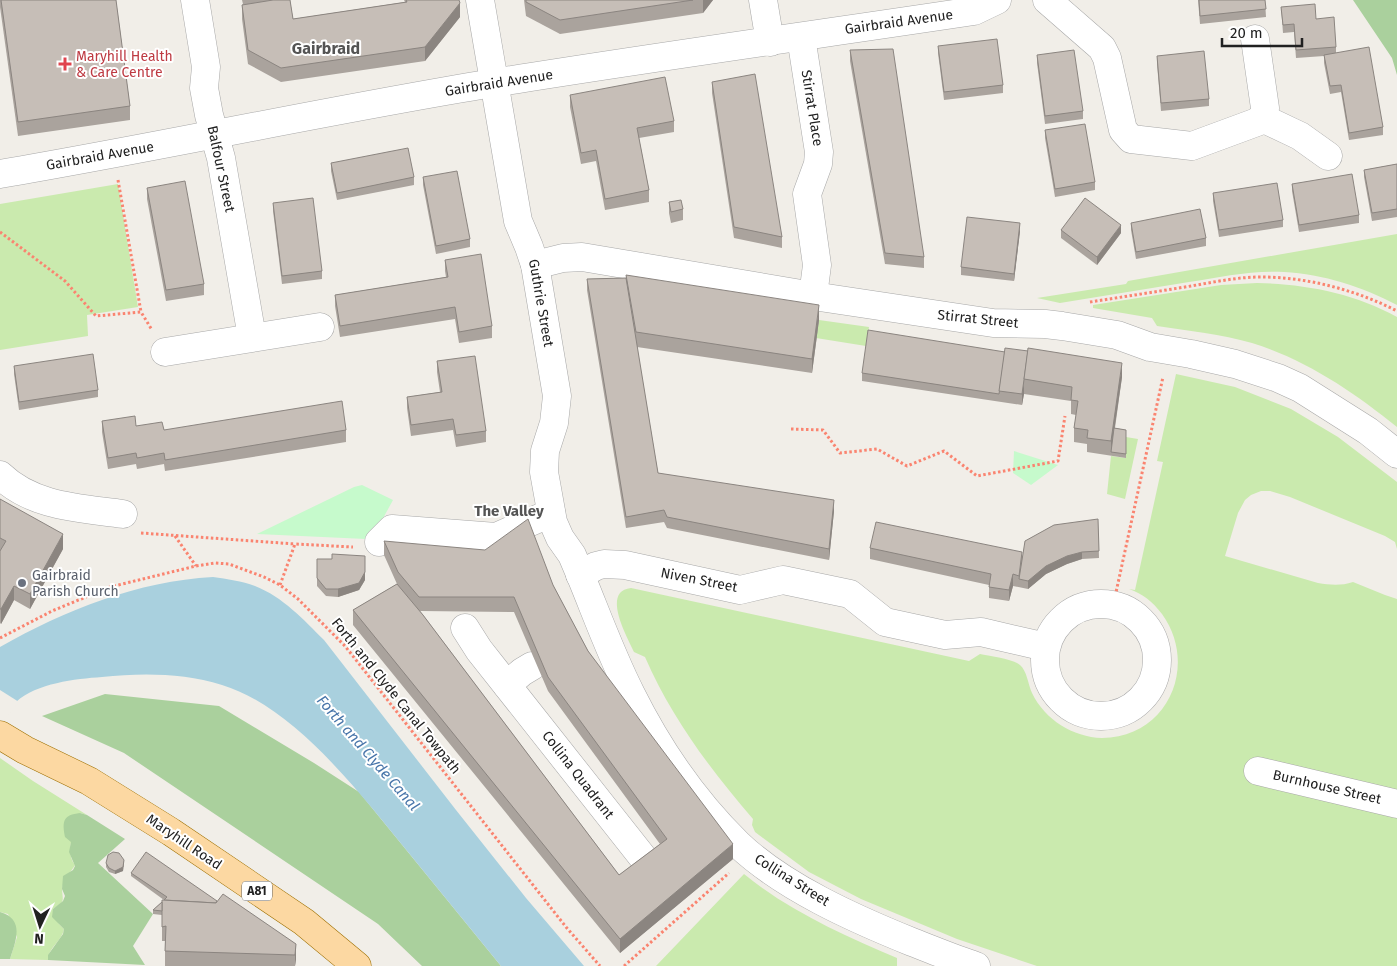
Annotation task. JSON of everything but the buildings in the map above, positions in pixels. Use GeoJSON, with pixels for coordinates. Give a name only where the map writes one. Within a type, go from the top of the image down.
{"type":"FeatureCollection","features":[{"type":"Feature","properties":{"kind":"main road","name":"Maryhill Road"},"geometry":{"type":"LineString","coordinates":[[0,735],[25,750],[89,781],[171,832],[304,922],[344,962]]}},
{"type":"Feature","properties":{"kind":"street","name":"Balfour Street"},"geometry":{"type":"LineString","coordinates":[[195,0],[206,67],[204,88],[209,115],[221,158],[252,337]]}},
{"type":"Feature","properties":{"kind":"street","name":"Guthrie Street"},"geometry":{"type":"LineString","coordinates":[[480,0],[518,221],[535,265],[556,396],[555,415],[545,451],[544,463],[551,513],[554,528],[572,555],[585,588]]}},
{"type":"Feature","properties":{"kind":"street"},"geometry":{"type":"LineString","coordinates":[[763,0],[770,42]]}},
{"type":"Feature","properties":{"kind":"street","name":"Gairbraid Avenue"},"geometry":{"type":"LineString","coordinates":[[0,174],[114,155],[215,133],[494,83],[974,11],[997,0]]}},
{"type":"Feature","properties":{"kind":"street"},"geometry":{"type":"LineString","coordinates":[[1047,0],[1102,48],[1107,58],[1123,130],[1131,139],[1192,146],[1243,129],[1257,122],[1262,118],[1265,108],[1255,40]]}},
{"type":"Feature","properties":{"kind":"street","name":"Stirrat Place"},"geometry":{"type":"LineString","coordinates":[[801,37],[819,152],[818,164],[807,194],[817,266],[813,296]]}},
{"type":"Feature","properties":{"kind":"street"},"geometry":{"type":"LineString","coordinates":[[1262,118],[1300,136],[1328,156]]}},
{"type":"Feature","properties":{"kind":"street","name":"Stirrat Street"},"geometry":{"type":"LineString","coordinates":[[535,265],[563,258],[582,258],[813,296],[1001,324],[1057,325],[1117,336],[1150,347],[1235,364],[1278,378],[1300,388],[1348,417],[1397,454]]}},
{"type":"Feature","properties":{"kind":"street"},"geometry":{"type":"LineString","coordinates":[[165,352],[320,326]]}},
{"type":"Feature","properties":{"kind":"street"},"geometry":{"type":"LineString","coordinates":[[0,476],[21,492],[50,503],[123,514]]}},
{"type":"Feature","properties":{"kind":"street"},"geometry":{"type":"LineString","coordinates":[[378,542],[392,529],[496,537],[551,513]]}},
{"type":"Feature","properties":{"kind":"street","name":"Niven Street"},"geometry":{"type":"LineString","coordinates":[[585,588],[596,566],[604,564],[625,565],[740,590],[783,580],[850,594],[885,622],[945,635],[981,632],[1046,647]]}},
{"type":"Feature","properties":{"kind":"street","name":"Collina Street"},"geometry":{"type":"LineString","coordinates":[[585,588],[595,640],[631,694],[665,752],[708,811],[750,854],[792,884],[836,908],[884,930],[976,966]]}},
{"type":"Feature","properties":{"kind":"street"},"geometry":{"type":"LineString","coordinates":[[1094,604],[1113,606],[1129,612],[1143,623],[1153,638],[1157,665],[1152,683],[1142,699],[1131,708],[1113,715],[1099,716],[1080,713],[1060,700],[1050,684],[1045,666],[1046,647],[1055,626],[1072,612],[1094,604]]}},
{"type":"Feature","properties":{"kind":"street","name":"Collina Quadrant"},"geometry":{"type":"LineString","coordinates":[[465,628],[479,650],[648,864]]}},
{"type":"Feature","properties":{"kind":"street"},"geometry":{"type":"LineString","coordinates":[[507,685],[532,666]]}},
{"type":"Feature","properties":{"kind":"street","name":"Burnhouse Street"},"geometry":{"type":"LineString","coordinates":[[1258,771],[1397,804]]}},
{"type":"Feature","properties":{"kind":"path"},"geometry":{"type":"LineString","coordinates":[[114,155],[141,312],[165,352]]}},
{"type":"Feature","properties":{"kind":"path"},"geometry":{"type":"LineString","coordinates":[[0,232],[65,282],[96,316],[141,312]]}},
{"type":"Feature","properties":{"kind":"path"},"geometry":{"type":"LineString","coordinates":[[1088,302],[1229,280],[1261,277],[1293,280],[1340,289],[1397,311]]}},
{"type":"Feature","properties":{"kind":"path"},"geometry":{"type":"LineString","coordinates":[[1113,606],[1169,350]]}},
{"type":"Feature","properties":{"kind":"path"},"geometry":{"type":"LineString","coordinates":[[791,429],[823,430],[840,453],[877,449],[907,466],[944,451],[976,476],[1058,462],[1065,416]]}},
{"type":"Feature","properties":{"kind":"path"},"geometry":{"type":"LineString","coordinates":[[123,514],[124,532],[371,548],[378,542]]}},
{"type":"Feature","properties":{"kind":"path"},"geometry":{"type":"LineString","coordinates":[[175,536],[196,566]]}},
{"type":"Feature","properties":{"kind":"path"},"geometry":{"type":"LineString","coordinates":[[280,585],[295,544]]}},
{"type":"Feature","properties":{"kind":"path","name":"Forth and Clyde Canal Towpath"},"geometry":{"type":"LineString","coordinates":[[0,638],[52,611],[110,587],[196,566],[215,563],[229,564],[264,576],[280,585],[310,610],[345,646],[566,927],[600,966]]}},
{"type":"Feature","properties":{"kind":"path"},"geometry":{"type":"LineString","coordinates":[[624,966],[750,854]]}},
{"type":"Feature","properties":{"kind":"green space"},"geometry":{"type":"Polygon","coordinates":[[[1353,0],[1397,0],[1397,75],[1392,58],[1353,0]]]}},
{"type":"Feature","properties":{"kind":"green space"},"geometry":{"type":"Polygon","coordinates":[[[118,184],[138,307],[87,315],[88,336],[0,350],[0,204],[118,184]]]}},
{"type":"Feature","properties":{"kind":"green space"},"geometry":{"type":"Polygon","coordinates":[[[1397,234],[1397,305],[1342,282],[1299,273],[1272,272],[1224,276],[1060,303],[1037,298],[1126,284],[1128,281],[1397,234]]]}},
{"type":"Feature","properties":{"kind":"green space"},"geometry":{"type":"Polygon","coordinates":[[[1257,283],[1293,285],[1329,291],[1364,302],[1397,317],[1397,427],[1346,389],[1310,367],[1272,350],[1229,337],[1157,326],[1152,318],[1093,308],[1093,305],[1221,285],[1257,283]]]}},
{"type":"Feature","properties":{"kind":"green space"},"geometry":{"type":"Polygon","coordinates":[[[819,320],[869,327],[866,346],[816,338],[819,320]]]}},
{"type":"Feature","properties":{"kind":"green space"},"geometry":{"type":"Polygon","coordinates":[[[1176,374],[1235,387],[1291,409],[1338,437],[1397,482],[1397,549],[1395,542],[1385,536],[1290,497],[1270,491],[1261,491],[1245,500],[1238,513],[1225,556],[1318,583],[1335,585],[1353,582],[1397,599],[1397,966],[1037,966],[957,939],[861,899],[809,872],[755,832],[752,825],[753,819],[693,742],[667,701],[645,657],[634,652],[622,626],[617,606],[618,597],[622,591],[631,588],[969,661],[980,654],[1001,658],[1020,665],[1026,674],[1032,693],[1038,703],[1052,719],[1061,725],[1091,737],[1102,738],[1125,735],[1144,726],[1160,712],[1171,695],[1177,676],[1178,655],[1173,634],[1162,614],[1147,598],[1129,589],[1135,590],[1163,462],[1157,461],[1176,374]]]}},
{"type":"Feature","properties":{"kind":"green space"},"geometry":{"type":"Polygon","coordinates":[[[1126,437],[1138,439],[1125,499],[1107,494],[1111,456],[1126,458],[1126,437]]]}},
{"type":"Feature","properties":{"kind":"green space"},"geometry":{"type":"Polygon","coordinates":[[[1014,451],[1058,465],[1031,485],[1013,473],[1014,451]]]}},
{"type":"Feature","properties":{"kind":"green space"},"geometry":{"type":"Polygon","coordinates":[[[362,485],[393,500],[375,533],[366,539],[257,534],[354,487],[362,485]]]}},
{"type":"Feature","properties":{"kind":"green space"},"geometry":{"type":"Polygon","coordinates":[[[105,694],[219,706],[359,792],[501,966],[422,966],[378,924],[124,753],[42,716],[105,694]]]}},
{"type":"Feature","properties":{"kind":"green space"},"geometry":{"type":"Polygon","coordinates":[[[0,758],[87,815],[80,813],[73,833],[70,854],[75,865],[63,884],[62,901],[53,909],[59,924],[64,929],[61,937],[50,952],[48,960],[10,959],[17,937],[8,914],[0,912],[0,758]]]}},
{"type":"Feature","properties":{"kind":"green space"},"geometry":{"type":"Polygon","coordinates":[[[80,813],[87,815],[125,839],[98,863],[153,914],[133,946],[145,965],[48,960],[48,955],[63,934],[64,929],[52,917],[53,909],[63,901],[65,896],[62,889],[63,876],[73,870],[75,866],[69,852],[71,842],[65,837],[64,823],[70,815],[80,813]]]}},
{"type":"Feature","properties":{"kind":"green space"},"geometry":{"type":"Polygon","coordinates":[[[744,874],[779,900],[798,911],[897,958],[897,966],[656,966],[744,874]]]}},
{"type":"Feature","properties":{"kind":"green space"},"geometry":{"type":"Polygon","coordinates":[[[0,912],[8,915],[16,925],[16,938],[10,959],[0,959],[0,912]]]}},
{"type":"Feature","properties":{"kind":"water","name":"Forth and Clyde Canal"},"geometry":{"type":"Polygon","coordinates":[[[213,577],[255,586],[275,596],[324,640],[526,898],[584,966],[501,966],[390,829],[325,755],[301,732],[275,712],[249,696],[222,685],[177,676],[132,675],[80,679],[34,690],[11,706],[0,723],[0,647],[50,621],[130,591],[157,584],[213,577]]]}},
{"type":"Feature","properties":{"kind":"pier"},"geometry":{"type":"Polygon","coordinates":[[[0,690],[19,702],[0,725],[0,690]]]}},
{"type":"Feature","properties":{"kind":"place","name":"Maryhill Health & Care Centre"},"geometry":{"type":"Point","coordinates":[65,64]}},
{"type":"Feature","properties":{"kind":"place","name":"Gairbraid Parish Church"},"geometry":{"type":"Point","coordinates":[22,583]}},
{"type":"Feature","properties":{"kind":"district","name":"Gairbraid"},"geometry":{"type":"Point","coordinates":[326,48]}},
{"type":"Feature","properties":{"kind":"district","name":"The Valley"},"geometry":{"type":"Point","coordinates":[509,511]}}]}
